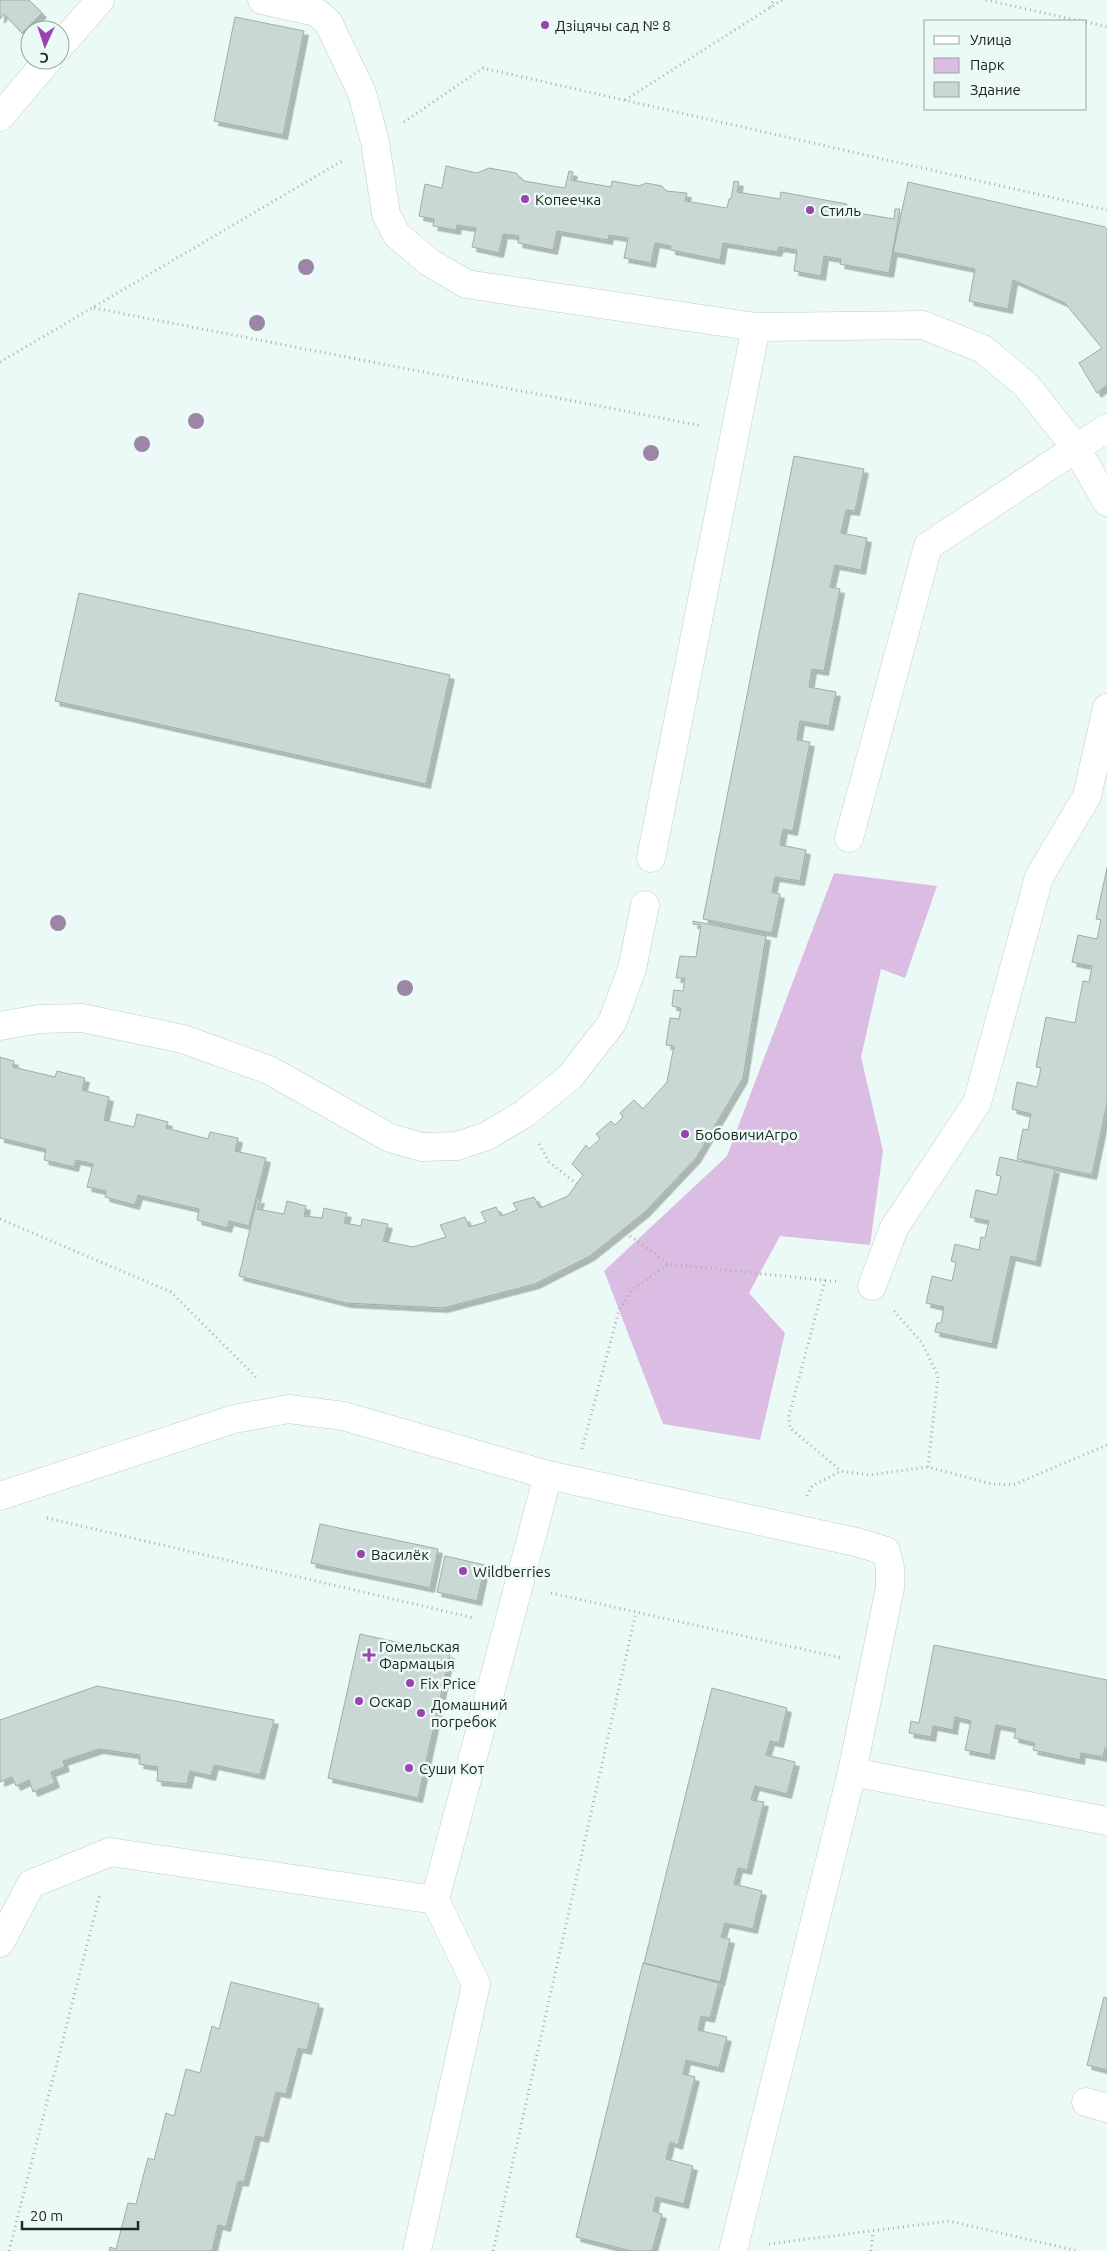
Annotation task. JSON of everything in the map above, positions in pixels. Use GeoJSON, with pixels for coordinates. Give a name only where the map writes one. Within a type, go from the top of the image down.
{"type":"FeatureCollection","features":[{"type":"Feature","properties":{"kind":"lane"},"geometry":{"type":"LineString","coordinates":[[70,34],[100,0]]}},
{"type":"Feature","properties":{"kind":"lane"},"geometry":{"type":"LineString","coordinates":[[262,0],[316,12],[328,22],[362,93],[375,142],[386,214],[397,235],[429,262],[466,284],[756,327],[923,325],[984,349],[1026,385],[1076,448],[1107,502]]}},
{"type":"Feature","properties":{"kind":"lane"},"geometry":{"type":"LineString","coordinates":[[0,117],[40,70]]}},
{"type":"Feature","properties":{"kind":"lane"},"geometry":{"type":"LineString","coordinates":[[651,858],[756,327]]}},
{"type":"Feature","properties":{"kind":"lane"},"geometry":{"type":"LineString","coordinates":[[848,838],[928,546],[1107,428]]}},
{"type":"Feature","properties":{"kind":"lane"},"geometry":{"type":"LineString","coordinates":[[872,1286],[894,1228],[977,1103],[1039,877],[1087,796],[1107,708]]}},
{"type":"Feature","properties":{"kind":"lane"},"geometry":{"type":"LineString","coordinates":[[0,1026],[39,1019],[82,1018],[183,1039],[269,1070],[390,1138],[422,1147],[456,1146],[487,1136],[524,1114],[570,1076],[612,1023],[632,969],[645,905]]}},
{"type":"Feature","properties":{"kind":"lane"},"geometry":{"type":"LineString","coordinates":[[0,1496],[234,1419],[289,1409],[343,1416],[561,1478],[856,1542],[886,1551],[890,1568],[890,1588],[852,1772],[734,2250]]}},
{"type":"Feature","properties":{"kind":"lane"},"geometry":{"type":"LineString","coordinates":[[417,2251],[476,1984],[435,1900],[508,1626],[561,1478]]}},
{"type":"Feature","properties":{"kind":"lane"},"geometry":{"type":"LineString","coordinates":[[852,1772],[1107,1821]]}},
{"type":"Feature","properties":{"kind":"lane"},"geometry":{"type":"LineString","coordinates":[[0,1943],[31,1884],[110,1852],[435,1900]]}},
{"type":"Feature","properties":{"kind":"path"},"geometry":{"type":"LineString","coordinates":[[770,8],[774,0]]}},
{"type":"Feature","properties":{"kind":"path"},"geometry":{"type":"LineString","coordinates":[[625,101],[782,0]]}},
{"type":"Feature","properties":{"kind":"path"},"geometry":{"type":"LineString","coordinates":[[986,0],[1076,20]]}},
{"type":"Feature","properties":{"kind":"path"},"geometry":{"type":"LineString","coordinates":[[1087,22],[1107,27]]}},
{"type":"Feature","properties":{"kind":"path"},"geometry":{"type":"LineString","coordinates":[[0,362],[375,142],[483,68],[1107,210]]}},
{"type":"Feature","properties":{"kind":"path"},"geometry":{"type":"LineString","coordinates":[[94,308],[735,432]]}},
{"type":"Feature","properties":{"kind":"path"},"geometry":{"type":"LineString","coordinates":[[524,1114],[549,1162],[577,1184]]}},
{"type":"Feature","properties":{"kind":"path"},"geometry":{"type":"LineString","coordinates":[[0,1219],[170,1292],[289,1409]]}},
{"type":"Feature","properties":{"kind":"path"},"geometry":{"type":"LineString","coordinates":[[622,1230],[668,1264],[872,1286],[922,1343],[938,1376],[928,1467]]}},
{"type":"Feature","properties":{"kind":"path"},"geometry":{"type":"LineString","coordinates":[[561,1478],[619,1310],[632,1290],[668,1264]]}},
{"type":"Feature","properties":{"kind":"path"},"geometry":{"type":"LineString","coordinates":[[824,1280],[788,1416],[790,1428],[841,1471],[869,1475],[928,1467],[992,1484],[1013,1485],[1107,1445]]}},
{"type":"Feature","properties":{"kind":"path"},"geometry":{"type":"LineString","coordinates":[[791,1529],[812,1486],[841,1471]]}},
{"type":"Feature","properties":{"kind":"path"},"geometry":{"type":"LineString","coordinates":[[38,1516],[508,1626]]}},
{"type":"Feature","properties":{"kind":"path"},"geometry":{"type":"LineString","coordinates":[[547,1592],[874,1665]]}},
{"type":"Feature","properties":{"kind":"path"},"geometry":{"type":"LineString","coordinates":[[494,2251],[636,1612]]}},
{"type":"Feature","properties":{"kind":"path"},"geometry":{"type":"LineString","coordinates":[[9,2251],[110,1852]]}},
{"type":"Feature","properties":{"kind":"path"},"geometry":{"type":"LineString","coordinates":[[734,2250],[949,2221],[1078,2251]]}},
{"type":"Feature","properties":{"kind":"path"},"geometry":{"type":"LineString","coordinates":[[871,2251],[873,2231]]}},
{"type":"Feature","properties":{"kind":"green space"},"geometry":{"type":"Polygon","coordinates":[[[834,873],[937,886],[905,978],[881,969],[861,1057],[883,1151],[870,1245],[780,1236],[749,1293],[785,1333],[760,1440],[663,1424],[604,1271],[727,1156],[834,873]]]}},
{"type":"Feature","properties":{"kind":"building"},"geometry":{"type":"Polygon","coordinates":[[[0,0],[29,0],[42,13],[35,20],[20,20],[20,31],[4,14],[0,19],[0,0]]]}},
{"type":"Feature","properties":{"kind":"building"},"geometry":{"type":"Polygon","coordinates":[[[235,17],[304,31],[283,135],[214,121],[235,17]]]}},
{"type":"Feature","properties":{"kind":"building"},"geometry":{"type":"Polygon","coordinates":[[[446,166],[477,173],[489,168],[516,173],[524,181],[565,188],[569,171],[573,172],[571,180],[611,187],[612,181],[639,186],[646,183],[662,186],[666,191],[687,193],[685,201],[727,208],[729,199],[731,199],[734,181],[739,182],[737,192],[780,199],[781,192],[847,204],[846,211],[894,219],[895,209],[900,209],[889,273],[840,264],[841,259],[824,256],[821,276],[794,271],[797,250],[779,247],[777,252],[723,243],[720,260],[671,250],[671,246],[655,243],[651,263],[624,258],[628,238],[609,235],[608,240],[557,231],[553,250],[518,243],[519,236],[503,234],[499,253],[472,247],[476,228],[457,225],[456,230],[433,226],[434,219],[419,216],[425,184],[442,188],[446,166]]]}},
{"type":"Feature","properties":{"kind":"building"},"geometry":{"type":"Polygon","coordinates":[[[908,182],[1105,227],[1107,230],[1107,385],[1097,393],[1079,363],[1102,348],[1065,303],[1013,280],[1008,309],[969,301],[975,269],[893,252],[908,182]]]}},
{"type":"Feature","properties":{"kind":"building"},"geometry":{"type":"Polygon","coordinates":[[[794,456],[864,469],[855,511],[846,510],[841,533],[867,538],[861,570],[835,565],[830,587],[840,589],[824,671],[812,669],[809,687],[836,692],[829,726],[800,721],[797,740],[810,742],[793,831],[783,829],[780,845],[806,850],[800,881],[775,877],[772,892],[780,894],[772,933],[703,919],[794,456]]]}},
{"type":"Feature","properties":{"kind":"building"},"geometry":{"type":"Polygon","coordinates":[[[79,593],[450,675],[426,784],[55,701],[79,593]]]}},
{"type":"Feature","properties":{"kind":"building"},"geometry":{"type":"Polygon","coordinates":[[[1107,868],[1107,1103],[1092,1175],[1017,1159],[1023,1129],[1028,1130],[1031,1114],[1012,1109],[1017,1082],[1037,1087],[1041,1068],[1036,1067],[1046,1017],[1075,1023],[1083,981],[1089,982],[1092,966],[1072,962],[1078,935],[1097,939],[1101,920],[1096,919],[1107,868]]]}},
{"type":"Feature","properties":{"kind":"building"},"geometry":{"type":"Polygon","coordinates":[[[693,921],[766,936],[743,1078],[696,1158],[645,1212],[590,1256],[535,1284],[443,1308],[346,1303],[239,1276],[257,1199],[260,1199],[257,1209],[284,1214],[287,1201],[306,1206],[304,1216],[322,1218],[324,1208],[347,1213],[344,1223],[361,1226],[362,1219],[388,1224],[383,1241],[413,1247],[446,1237],[440,1225],[465,1217],[469,1227],[486,1222],[481,1212],[496,1207],[501,1216],[517,1210],[513,1203],[534,1197],[540,1208],[568,1196],[583,1175],[572,1164],[586,1145],[589,1149],[600,1139],[596,1134],[611,1121],[615,1125],[623,1117],[620,1113],[634,1100],[643,1109],[667,1082],[674,1046],[666,1045],[670,1018],[679,1019],[681,1008],[672,1006],[674,990],[683,991],[685,978],[676,978],[680,956],[696,957],[701,925],[693,924],[693,921]]]}},
{"type":"Feature","properties":{"kind":"building"},"geometry":{"type":"Polygon","coordinates":[[[0,1057],[14,1061],[13,1067],[55,1077],[57,1071],[85,1078],[82,1090],[109,1097],[104,1120],[134,1127],[137,1114],[168,1122],[166,1128],[208,1139],[210,1132],[238,1138],[235,1151],[266,1158],[249,1226],[229,1221],[227,1228],[197,1220],[199,1209],[138,1195],[135,1205],[105,1197],[106,1191],[87,1187],[93,1164],[76,1160],[74,1167],[44,1160],[46,1149],[0,1138],[0,1057]]]}},
{"type":"Feature","properties":{"kind":"building"},"geometry":{"type":"Polygon","coordinates":[[[1000,1157],[1055,1169],[1036,1262],[1011,1256],[992,1344],[935,1332],[937,1323],[941,1323],[944,1307],[926,1303],[932,1276],[952,1281],[956,1262],[951,1261],[955,1244],[979,1250],[981,1237],[985,1238],[989,1221],[970,1217],[976,1190],[997,1195],[1001,1176],[996,1175],[1000,1157]]]}},
{"type":"Feature","properties":{"kind":"building"},"geometry":{"type":"Polygon","coordinates":[[[320,1524],[438,1549],[430,1588],[311,1563],[320,1524]]]}},
{"type":"Feature","properties":{"kind":"building"},"geometry":{"type":"Polygon","coordinates":[[[445,1556],[485,1565],[477,1601],[437,1592],[445,1556]]]}},
{"type":"Feature","properties":{"kind":"building"},"geometry":{"type":"Polygon","coordinates":[[[360,1634],[450,1654],[418,1798],[328,1778],[360,1634]]]}},
{"type":"Feature","properties":{"kind":"building"},"geometry":{"type":"Polygon","coordinates":[[[934,1645],[1107,1680],[1107,1748],[1105,1748],[1103,1757],[1081,1753],[1080,1760],[1033,1750],[1035,1743],[1014,1738],[1016,1729],[996,1725],[990,1755],[965,1750],[971,1721],[955,1717],[953,1730],[933,1726],[931,1737],[909,1733],[911,1721],[919,1723],[934,1645]]]}},
{"type":"Feature","properties":{"kind":"building"},"geometry":{"type":"Polygon","coordinates":[[[97,1686],[274,1720],[260,1775],[214,1765],[211,1776],[190,1771],[187,1784],[157,1781],[158,1767],[139,1764],[140,1755],[99,1749],[63,1761],[65,1767],[51,1772],[55,1783],[33,1792],[29,1780],[16,1786],[12,1777],[0,1782],[0,1720],[97,1686]]]}},
{"type":"Feature","properties":{"kind":"building"},"geometry":{"type":"Polygon","coordinates":[[[712,1688],[787,1708],[779,1743],[770,1741],[766,1755],[795,1762],[787,1794],[755,1786],[751,1800],[764,1802],[747,1870],[738,1868],[734,1884],[762,1891],[753,1929],[725,1923],[721,1937],[730,1939],[720,1982],[644,1963],[712,1688]]]}},
{"type":"Feature","properties":{"kind":"building"},"geometry":{"type":"Polygon","coordinates":[[[643,1963],[719,1983],[710,2018],[701,2016],[698,2030],[727,2037],[719,2068],[686,2060],[683,2074],[695,2077],[678,2145],[670,2142],[666,2159],[693,2166],[684,2204],[656,2197],[653,2211],[662,2214],[652,2251],[631,2251],[576,2237],[643,1963]]]}},
{"type":"Feature","properties":{"kind":"building"},"geometry":{"type":"Polygon","coordinates":[[[231,1982],[319,2004],[307,2050],[298,2048],[286,2094],[276,2092],[264,2138],[256,2136],[244,2182],[238,2181],[226,2227],[218,2225],[212,2251],[109,2251],[110,2247],[116,2249],[128,2203],[136,2204],[148,2158],[154,2160],[166,2113],[174,2116],[186,2069],[200,2073],[212,2026],[219,2029],[231,1982]]]}},
{"type":"Feature","properties":{"kind":"building"},"geometry":{"type":"Polygon","coordinates":[[[1104,1997],[1107,1998],[1107,2070],[1087,2065],[1104,1997]]]}},
{"type":"Feature","properties":{"kind":"place","name":"Дзіцячы сад № 8"},"geometry":{"type":"Point","coordinates":[545,25]}},
{"type":"Feature","properties":{"kind":"place","name":"Копеечка"},"geometry":{"type":"Point","coordinates":[525,199]}},
{"type":"Feature","properties":{"kind":"place","name":"Стиль"},"geometry":{"type":"Point","coordinates":[810,210]}},
{"type":"Feature","properties":{"kind":"place","name":"БобовичиАгро"},"geometry":{"type":"Point","coordinates":[685,1134]}},
{"type":"Feature","properties":{"kind":"place","name":"Василёк"},"geometry":{"type":"Point","coordinates":[361,1554]}},
{"type":"Feature","properties":{"kind":"place","name":"Wildberries"},"geometry":{"type":"Point","coordinates":[463,1571]}},
{"type":"Feature","properties":{"kind":"place","name":"Гомельская Фармацыя"},"geometry":{"type":"Point","coordinates":[369,1655]}},
{"type":"Feature","properties":{"kind":"place","name":"Fix Price"},"geometry":{"type":"Point","coordinates":[410,1683]}},
{"type":"Feature","properties":{"kind":"place","name":"Оскар"},"geometry":{"type":"Point","coordinates":[359,1701]}},
{"type":"Feature","properties":{"kind":"place","name":"Домашний погребок"},"geometry":{"type":"Point","coordinates":[421,1713]}},
{"type":"Feature","properties":{"kind":"place","name":"Суши Кот"},"geometry":{"type":"Point","coordinates":[409,1768]}}]}
